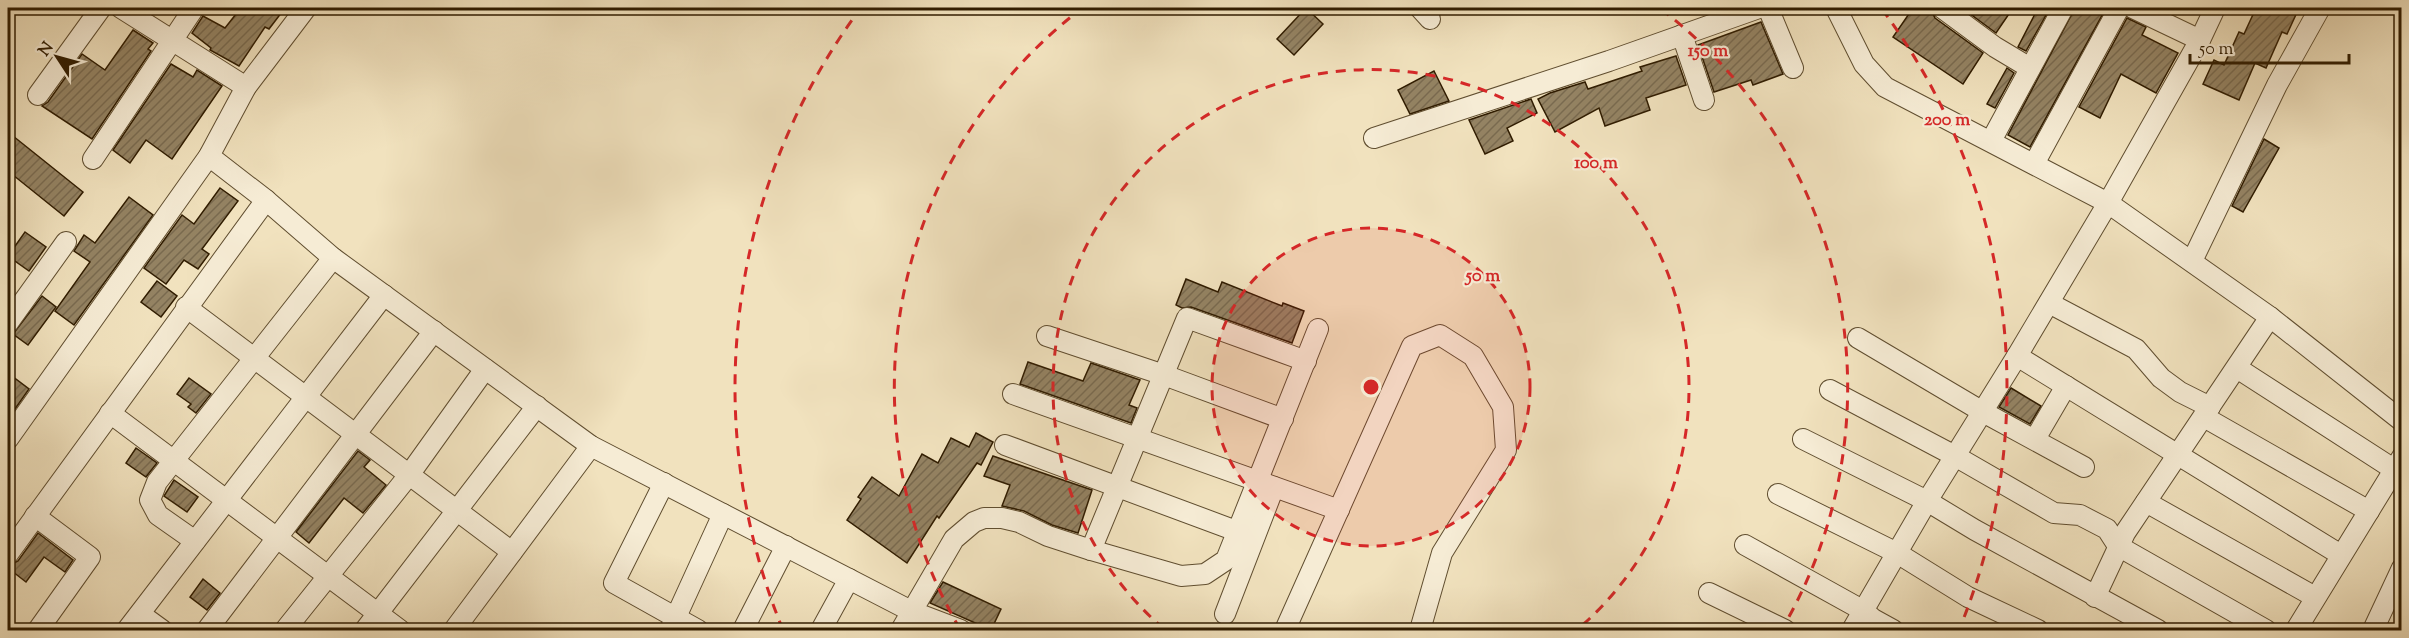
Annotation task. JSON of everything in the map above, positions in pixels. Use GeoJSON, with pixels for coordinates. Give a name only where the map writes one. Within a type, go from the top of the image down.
{"type":"FeatureCollection","features":[{"type":"Feature","properties":{"kind":"street"},"geometry":{"type":"LineString","coordinates":[[38,94],[101,8]]}},
{"type":"Feature","properties":{"kind":"street"},"geometry":{"type":"LineString","coordinates":[[121,8],[246,87]]}},
{"type":"Feature","properties":{"kind":"street"},"geometry":{"type":"LineString","coordinates":[[93,159],[194,8]]}},
{"type":"Feature","properties":{"kind":"street"},"geometry":{"type":"LineString","coordinates":[[8,439],[209,156],[246,87],[306,8]]}},
{"type":"Feature","properties":{"kind":"street"},"geometry":{"type":"LineString","coordinates":[[1374,138],[1759,8]]}},
{"type":"Feature","properties":{"kind":"street"},"geometry":{"type":"LineString","coordinates":[[1768,8],[1793,68]]}},
{"type":"Feature","properties":{"kind":"street"},"geometry":{"type":"LineString","coordinates":[[1836,8],[1864,64],[1885,87],[2108,203],[2270,317],[2402,421]]}},
{"type":"Feature","properties":{"kind":"street"},"geometry":{"type":"LineString","coordinates":[[1942,8],[1995,47],[2030,68]]}},
{"type":"Feature","properties":{"kind":"street"},"geometry":{"type":"LineString","coordinates":[[1991,141],[2063,8]]}},
{"type":"Feature","properties":{"kind":"street"},"geometry":{"type":"LineString","coordinates":[[2034,164],[2119,8]]}},
{"type":"Feature","properties":{"kind":"street"},"geometry":{"type":"LineString","coordinates":[[2133,8],[2200,40]]}},
{"type":"Feature","properties":{"kind":"street"},"geometry":{"type":"LineString","coordinates":[[1852,630],[1927,501],[2108,203],[2200,40],[2215,8]]}},
{"type":"Feature","properties":{"kind":"street"},"geometry":{"type":"LineString","coordinates":[[2192,261],[2277,85],[2320,8]]}},
{"type":"Feature","properties":{"kind":"street"},"geometry":{"type":"LineString","coordinates":[[1682,35],[1704,100]]}},
{"type":"Feature","properties":{"kind":"street"},"geometry":{"type":"LineString","coordinates":[[209,156],[266,200],[333,258],[591,446],[911,610],[962,630]]}},
{"type":"Feature","properties":{"kind":"street"},"geometry":{"type":"LineString","coordinates":[[8,554],[266,200]]}},
{"type":"Feature","properties":{"kind":"street"},"geometry":{"type":"LineString","coordinates":[[8,323],[66,242]]}},
{"type":"Feature","properties":{"kind":"street"},"geometry":{"type":"LineString","coordinates":[[195,541],[158,515],[150,500],[157,482],[333,258]]}},
{"type":"Feature","properties":{"kind":"street"},"geometry":{"type":"LineString","coordinates":[[127,630],[384,295]]}},
{"type":"Feature","properties":{"kind":"street"},"geometry":{"type":"LineString","coordinates":[[2049,303],[2136,349],[2161,378],[2207,412],[2369,511]]}},
{"type":"Feature","properties":{"kind":"street"},"geometry":{"type":"LineString","coordinates":[[186,307],[512,552]]}},
{"type":"Feature","properties":{"kind":"street"},"geometry":{"type":"LineString","coordinates":[[2095,597],[2118,546],[2270,317]]}},
{"type":"Feature","properties":{"kind":"street"},"geometry":{"type":"LineString","coordinates":[[1091,550],[1187,318],[1306,361]]}},
{"type":"Feature","properties":{"kind":"street"},"geometry":{"type":"LineString","coordinates":[[1225,614],[1266,484],[1283,419],[1318,329]]}},
{"type":"Feature","properties":{"kind":"street"},"geometry":{"type":"LineString","coordinates":[[207,630],[434,331]]}},
{"type":"Feature","properties":{"kind":"street"},"geometry":{"type":"LineString","coordinates":[[1286,630],[1412,345],[1440,335],[1473,356],[1503,407],[1506,450],[1442,553],[1420,630]]}},
{"type":"Feature","properties":{"kind":"street"},"geometry":{"type":"LineString","coordinates":[[1047,336],[1164,375],[1283,419]]}},
{"type":"Feature","properties":{"kind":"street"},"geometry":{"type":"LineString","coordinates":[[1858,338],[1983,412],[2084,466]]}},
{"type":"Feature","properties":{"kind":"street"},"geometry":{"type":"LineString","coordinates":[[2017,356],[2341,555]]}},
{"type":"Feature","properties":{"kind":"street"},"geometry":{"type":"LineString","coordinates":[[2237,368],[2398,463],[2296,630]]}},
{"type":"Feature","properties":{"kind":"street"},"geometry":{"type":"LineString","coordinates":[[285,630],[409,475],[485,369]]}},
{"type":"Feature","properties":{"kind":"street"},"geometry":{"type":"LineString","coordinates":[[2034,439],[2066,386]]}},
{"type":"Feature","properties":{"kind":"street"},"geometry":{"type":"LineString","coordinates":[[1830,390],[1955,456],[2054,513],[2080,515],[2107,529],[2118,546],[2266,630]]}},
{"type":"Feature","properties":{"kind":"street"},"geometry":{"type":"LineString","coordinates":[[1013,394],[1339,510]]}},
{"type":"Feature","properties":{"kind":"street"},"geometry":{"type":"LineString","coordinates":[[365,630],[537,406]]}},
{"type":"Feature","properties":{"kind":"street"},"geometry":{"type":"LineString","coordinates":[[110,412],[400,630]]}},
{"type":"Feature","properties":{"kind":"street"},"geometry":{"type":"LineString","coordinates":[[1803,439],[1927,501],[2095,597],[2158,630]]}},
{"type":"Feature","properties":{"kind":"street"},"geometry":{"type":"LineString","coordinates":[[1005,445],[1239,532]]}},
{"type":"Feature","properties":{"kind":"street"},"geometry":{"type":"LineString","coordinates":[[454,630],[591,446]]}},
{"type":"Feature","properties":{"kind":"street"},"geometry":{"type":"LineString","coordinates":[[664,483],[614,583],[673,625],[698,630]]}},
{"type":"Feature","properties":{"kind":"street"},"geometry":{"type":"LineString","coordinates":[[901,630],[954,539],[963,529],[984,518],[1019,522],[1048,536],[1181,576],[1205,574],[1226,560],[1266,484]]}},
{"type":"Feature","properties":{"kind":"street"},"geometry":{"type":"LineString","coordinates":[[1778,494],[1897,553],[1968,597],[2038,630]]}},
{"type":"Feature","properties":{"kind":"street"},"geometry":{"type":"LineString","coordinates":[[2146,502],[2315,597]]}},
{"type":"Feature","properties":{"kind":"street"},"geometry":{"type":"LineString","coordinates":[[673,625],[723,514]]}},
{"type":"Feature","properties":{"kind":"street"},"geometry":{"type":"LineString","coordinates":[[34,516],[90,557],[38,630]]}},
{"type":"Feature","properties":{"kind":"street"},"geometry":{"type":"LineString","coordinates":[[1745,544],[1864,611],[1893,630]]}},
{"type":"Feature","properties":{"kind":"street"},"geometry":{"type":"LineString","coordinates":[[743,630],[786,546]]}},
{"type":"Feature","properties":{"kind":"street"},"geometry":{"type":"LineString","coordinates":[[2373,630],[2395,600],[2402,568]]}},
{"type":"Feature","properties":{"kind":"street"},"geometry":{"type":"LineString","coordinates":[[821,630],[849,579]]}},
{"type":"Feature","properties":{"kind":"street"},"geometry":{"type":"LineString","coordinates":[[1710,593],[1785,630]]}},
{"type":"Feature","properties":{"kind":"street"},"geometry":{"type":"LineString","coordinates":[[140,614],[162,630]]}},
{"type":"Feature","properties":{"kind":"building"},"geometry":{"type":"Polygon","coordinates":[[[238,8],[285,8],[269,29],[265,27],[239,66],[210,50],[211,48],[192,33],[203,16],[225,28],[240,9],[238,8]]]}},
{"type":"Feature","properties":{"kind":"building"},"geometry":{"type":"Polygon","coordinates":[[[1306,8],[1323,24],[1294,55],[1277,39],[1306,8]]]}},
{"type":"Feature","properties":{"kind":"building"},"geometry":{"type":"Polygon","coordinates":[[[1913,8],[1930,8],[1935,18],[1983,53],[1963,84],[1893,37],[1913,8]]]}},
{"type":"Feature","properties":{"kind":"building"},"geometry":{"type":"Polygon","coordinates":[[[1973,8],[2013,8],[1996,33],[1969,13],[1973,8]]]}},
{"type":"Feature","properties":{"kind":"building"},"geometry":{"type":"Polygon","coordinates":[[[2038,8],[2050,8],[2026,51],[2018,47],[2038,8]]]}},
{"type":"Feature","properties":{"kind":"building"},"geometry":{"type":"Polygon","coordinates":[[[2075,8],[2106,8],[2030,147],[2008,135],[2075,8]]]}},
{"type":"Feature","properties":{"kind":"building"},"geometry":{"type":"Polygon","coordinates":[[[2256,8],[2299,8],[2287,34],[2282,32],[2266,68],[2255,63],[2239,100],[2203,84],[2214,60],[2224,65],[2239,32],[2244,34],[2256,8]]]}},
{"type":"Feature","properties":{"kind":"building"},"geometry":{"type":"Polygon","coordinates":[[[2127,18],[2146,27],[2142,35],[2178,53],[2156,93],[2121,74],[2100,118],[2079,107],[2127,18]]]}},
{"type":"Feature","properties":{"kind":"building"},"geometry":{"type":"Polygon","coordinates":[[[1761,22],[1783,74],[1753,85],[1751,80],[1714,92],[1698,45],[1761,22]]]}},
{"type":"Feature","properties":{"kind":"building"},"geometry":{"type":"Polygon","coordinates":[[[133,30],[153,43],[148,49],[151,51],[92,139],[42,106],[48,102],[82,54],[105,70],[133,30]]]}},
{"type":"Feature","properties":{"kind":"building"},"geometry":{"type":"Polygon","coordinates":[[[1676,56],[1686,85],[1646,98],[1650,110],[1605,126],[1599,108],[1555,132],[1538,99],[1585,82],[1588,89],[1642,71],[1640,67],[1676,56]]]}},
{"type":"Feature","properties":{"kind":"building"},"geometry":{"type":"Polygon","coordinates":[[[171,64],[193,77],[197,70],[222,86],[172,159],[146,140],[130,163],[113,150],[171,64]]]}},
{"type":"Feature","properties":{"kind":"building"},"geometry":{"type":"Polygon","coordinates":[[[2007,68],[2014,73],[1995,108],[1987,104],[2007,68]]]}},
{"type":"Feature","properties":{"kind":"building"},"geometry":{"type":"Polygon","coordinates":[[[1434,71],[1449,101],[1410,114],[1398,90],[1434,71]]]}},
{"type":"Feature","properties":{"kind":"building"},"geometry":{"type":"Polygon","coordinates":[[[1531,99],[1537,113],[1507,128],[1513,141],[1485,154],[1469,120],[1531,99]]]}},
{"type":"Feature","properties":{"kind":"building"},"geometry":{"type":"Polygon","coordinates":[[[8,132],[83,192],[64,216],[8,171],[8,132]]]}},
{"type":"Feature","properties":{"kind":"building"},"geometry":{"type":"Polygon","coordinates":[[[2264,139],[2279,148],[2243,212],[2232,206],[2264,139]]]}},
{"type":"Feature","properties":{"kind":"building"},"geometry":{"type":"Polygon","coordinates":[[[220,188],[238,201],[202,249],[209,254],[198,269],[184,260],[166,284],[144,268],[182,215],[194,224],[220,188]]]}},
{"type":"Feature","properties":{"kind":"building"},"geometry":{"type":"Polygon","coordinates":[[[129,197],[153,215],[74,325],[55,311],[90,262],[74,251],[84,235],[95,243],[129,197]]]}},
{"type":"Feature","properties":{"kind":"building"},"geometry":{"type":"Polygon","coordinates":[[[25,232],[46,247],[29,271],[8,256],[25,232]]]}},
{"type":"Feature","properties":{"kind":"building"},"geometry":{"type":"Polygon","coordinates":[[[1186,279],[1218,292],[1222,282],[1282,306],[1283,303],[1304,311],[1292,343],[1191,307],[1182,308],[1176,305],[1186,279]]]}},
{"type":"Feature","properties":{"kind":"building"},"geometry":{"type":"Polygon","coordinates":[[[157,281],[177,296],[161,317],[141,302],[157,281]]]}},
{"type":"Feature","properties":{"kind":"building"},"geometry":{"type":"Polygon","coordinates":[[[42,296],[56,307],[28,345],[13,334],[42,296]]]}},
{"type":"Feature","properties":{"kind":"building"},"geometry":{"type":"Polygon","coordinates":[[[1028,362],[1083,381],[1091,363],[1140,380],[1129,405],[1137,408],[1131,423],[1020,384],[1028,362]]]}},
{"type":"Feature","properties":{"kind":"building"},"geometry":{"type":"Polygon","coordinates":[[[8,373],[29,389],[8,419],[8,373]]]}},
{"type":"Feature","properties":{"kind":"building"},"geometry":{"type":"Polygon","coordinates":[[[189,378],[211,394],[196,413],[188,407],[191,404],[177,394],[189,378]]]}},
{"type":"Feature","properties":{"kind":"building"},"geometry":{"type":"Polygon","coordinates":[[[2011,388],[2041,406],[2030,424],[1999,407],[2011,388]]]}},
{"type":"Feature","properties":{"kind":"building"},"geometry":{"type":"Polygon","coordinates":[[[976,433],[993,442],[981,465],[977,463],[939,518],[937,516],[907,563],[847,520],[861,499],[858,497],[872,477],[899,496],[922,454],[938,463],[951,438],[969,447],[976,433]]]}},
{"type":"Feature","properties":{"kind":"building"},"geometry":{"type":"Polygon","coordinates":[[[136,448],[157,463],[146,477],[126,463],[136,448]]]}},
{"type":"Feature","properties":{"kind":"building"},"geometry":{"type":"Polygon","coordinates":[[[358,451],[370,460],[364,467],[386,485],[363,513],[344,498],[309,543],[296,532],[358,451]]]}},
{"type":"Feature","properties":{"kind":"building"},"geometry":{"type":"Polygon","coordinates":[[[993,456],[1092,490],[1078,533],[1052,525],[1024,511],[1002,506],[1010,485],[984,476],[993,456]]]}},
{"type":"Feature","properties":{"kind":"building"},"geometry":{"type":"Polygon","coordinates":[[[174,480],[198,497],[187,512],[164,496],[174,480]]]}},
{"type":"Feature","properties":{"kind":"building"},"geometry":{"type":"Polygon","coordinates":[[[38,533],[73,560],[65,572],[44,557],[26,582],[8,566],[18,561],[38,533]]]}},
{"type":"Feature","properties":{"kind":"building"},"geometry":{"type":"Polygon","coordinates":[[[203,579],[220,593],[207,610],[190,597],[203,579]]]}},
{"type":"Feature","properties":{"kind":"building"},"geometry":{"type":"Polygon","coordinates":[[[943,582],[1001,609],[991,630],[930,603],[943,582]]]}}]}
